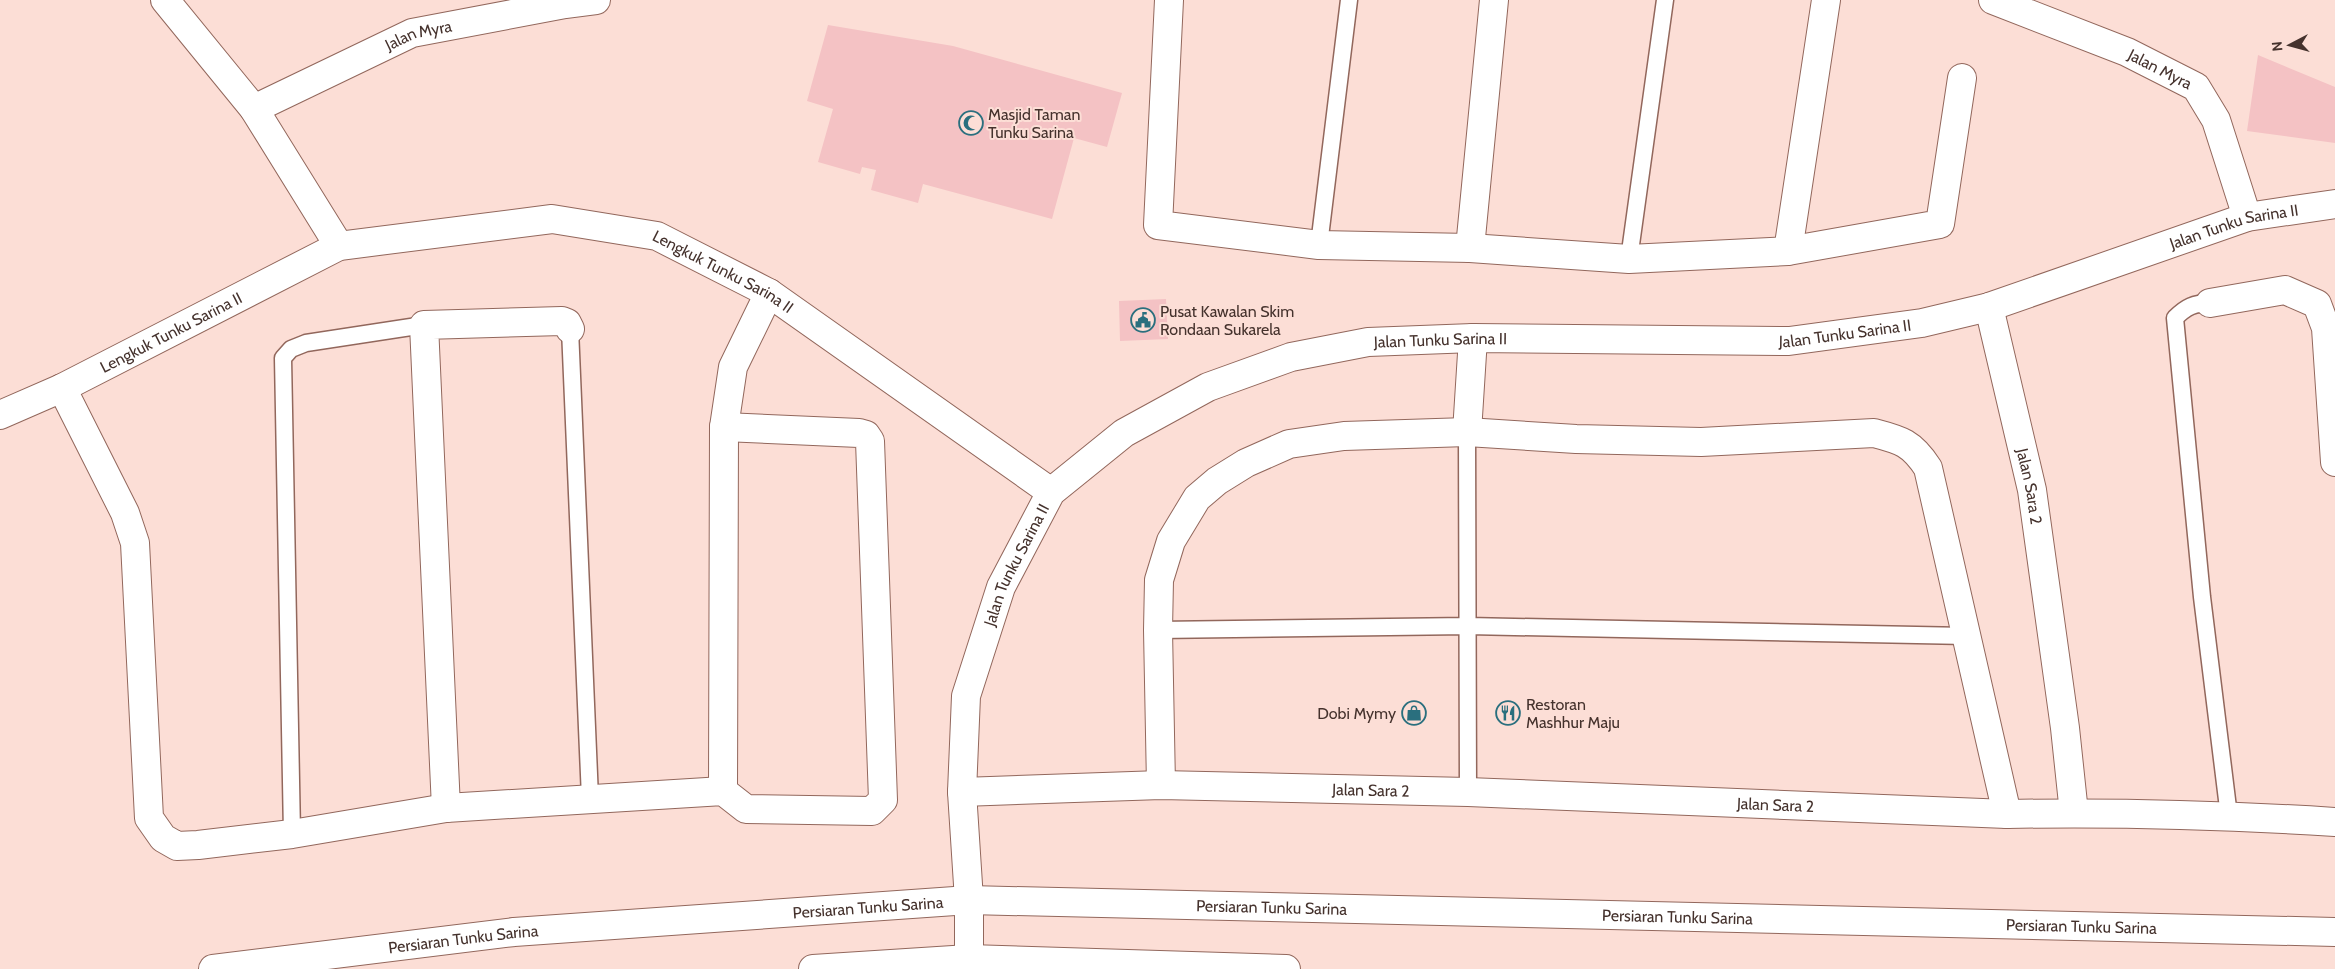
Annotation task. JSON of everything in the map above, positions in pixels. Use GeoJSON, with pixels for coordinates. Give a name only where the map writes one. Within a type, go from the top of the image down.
{"type":"FeatureCollection","features":[{"type":"Feature","properties":{"kind":"street"},"geometry":{"type":"LineString","coordinates":[[165,0],[254,109],[339,246]]}},
{"type":"Feature","properties":{"kind":"street","name":"Jalan Myra"},"geometry":{"type":"LineString","coordinates":[[254,109],[412,33],[564,4],[596,0]]}},
{"type":"Feature","properties":{"kind":"street"},"geometry":{"type":"LineString","coordinates":[[1169,0],[1158,225],[1318,245],[1470,248],[1629,259],[1788,251],[1940,224],[1962,78]]}},
{"type":"Feature","properties":{"kind":"street"},"geometry":{"type":"LineString","coordinates":[[1470,248],[1494,0]]}},
{"type":"Feature","properties":{"kind":"street"},"geometry":{"type":"LineString","coordinates":[[1788,251],[1826,0]]}},
{"type":"Feature","properties":{"kind":"street","name":"Jalan Myra"},"geometry":{"type":"LineString","coordinates":[[1993,0],[2127,52],[2196,87],[2216,120],[2247,217]]}},
{"type":"Feature","properties":{"kind":"street","name":"Jalan Tunku Sarina II"},"geometry":{"type":"LineString","coordinates":[[969,959],[962,792],[966,696],[1001,586],[1051,492],[1124,434],[1217,384],[1291,357],[1368,342],[1473,338],[1789,341],[1922,323],[1989,307],[2247,217],[2335,204]]}},
{"type":"Feature","properties":{"kind":"street","name":"Lengkuk Tunku Sarina II"},"geometry":{"type":"LineString","coordinates":[[0,415],[62,388],[339,246],[552,219],[657,236],[769,293],[1051,492]]}},
{"type":"Feature","properties":{"kind":"street"},"geometry":{"type":"LineString","coordinates":[[2210,303],[2285,290],[2317,304],[2326,328],[2335,462]]}},
{"type":"Feature","properties":{"kind":"street"},"geometry":{"type":"LineString","coordinates":[[723,791],[724,427],[733,367],[769,293]]}},
{"type":"Feature","properties":{"kind":"street","name":"Jalan Sara 2"},"geometry":{"type":"LineString","coordinates":[[962,792],[1161,785],[1468,792],[2007,814],[2074,813],[2065,728],[2032,490],[1989,307]]}},
{"type":"Feature","properties":{"kind":"street"},"geometry":{"type":"LineString","coordinates":[[446,808],[424,325],[562,322],[567,323],[570,329]]}},
{"type":"Feature","properties":{"kind":"street"},"geometry":{"type":"LineString","coordinates":[[1467,432],[1473,338]]}},
{"type":"Feature","properties":{"kind":"street"},"geometry":{"type":"LineString","coordinates":[[62,388],[125,513],[135,543],[149,818],[163,838],[177,846],[292,834],[446,808],[723,791],[746,808],[872,811],[883,800],[870,441],[866,435],[859,433],[724,427]]}},
{"type":"Feature","properties":{"kind":"street"},"geometry":{"type":"LineString","coordinates":[[1161,785],[1159,580],[1171,540],[1196,498],[1217,481],[1246,463],[1289,444],[1344,436],[1467,432],[1576,439],[1701,442],[1874,433],[1898,439],[1918,452],[1928,468],[2007,814]]}},
{"type":"Feature","properties":{"kind":"street"},"geometry":{"type":"LineString","coordinates":[[2074,813],[2229,816],[2335,822]]}},
{"type":"Feature","properties":{"kind":"street","name":"Persiaran Tunku Sarina"},"geometry":{"type":"LineString","coordinates":[[213,969],[514,932],[968,900],[2335,932]]}},
{"type":"Feature","properties":{"kind":"street"},"geometry":{"type":"LineString","coordinates":[[813,969],[969,959],[1286,969]]}},
{"type":"Feature","properties":{"kind":"lane"},"geometry":{"type":"LineString","coordinates":[[1318,245],[1349,0]]}},
{"type":"Feature","properties":{"kind":"lane"},"geometry":{"type":"LineString","coordinates":[[1629,259],[1666,0]]}},
{"type":"Feature","properties":{"kind":"lane"},"geometry":{"type":"LineString","coordinates":[[2210,303],[2199,303],[2186,308],[2175,318],[2202,597],[2229,816]]}},
{"type":"Feature","properties":{"kind":"lane"},"geometry":{"type":"LineString","coordinates":[[292,834],[283,358],[291,349],[306,343],[424,325]]}},
{"type":"Feature","properties":{"kind":"lane"},"geometry":{"type":"LineString","coordinates":[[570,329],[590,798]]}},
{"type":"Feature","properties":{"kind":"lane"},"geometry":{"type":"LineString","coordinates":[[1467,432],[1468,792]]}},
{"type":"Feature","properties":{"kind":"lane"},"geometry":{"type":"LineString","coordinates":[[1158,630],[1468,626],[1967,636]]}},
{"type":"Feature","properties":{"kind":"building","name":"Masjid Taman Tunku Sarina"},"geometry":{"type":"Polygon","coordinates":[[[828,25],[953,46],[1122,93],[1107,147],[1074,138],[1052,219],[923,184],[918,203],[871,190],[876,170],[862,167],[860,174],[818,162],[833,109],[807,101],[828,25]]]}},
{"type":"Feature","properties":{"kind":"building"},"geometry":{"type":"Polygon","coordinates":[[[2258,55],[2335,87],[2335,143],[2247,131],[2258,55]]]}},
{"type":"Feature","properties":{"kind":"building","name":"Pusat Kawalan Skim Rondaan Sukarela"},"geometry":{"type":"Polygon","coordinates":[[[1166,299],[1168,339],[1120,341],[1119,301],[1166,299]]]}},
{"type":"Feature","properties":{"kind":"place","name":"Masjid Taman Tunku Sarina"},"geometry":{"type":"Point","coordinates":[971,123]}},
{"type":"Feature","properties":{"kind":"place","name":"Pusat Kawalan Skim Rondaan Sukarela"},"geometry":{"type":"Point","coordinates":[1143,320]}},
{"type":"Feature","properties":{"kind":"place","name":"Dobi Mymy"},"geometry":{"type":"Point","coordinates":[1414,713]}},
{"type":"Feature","properties":{"kind":"place","name":"Restoran Mashhur Maju"},"geometry":{"type":"Point","coordinates":[1508,713]}}]}
